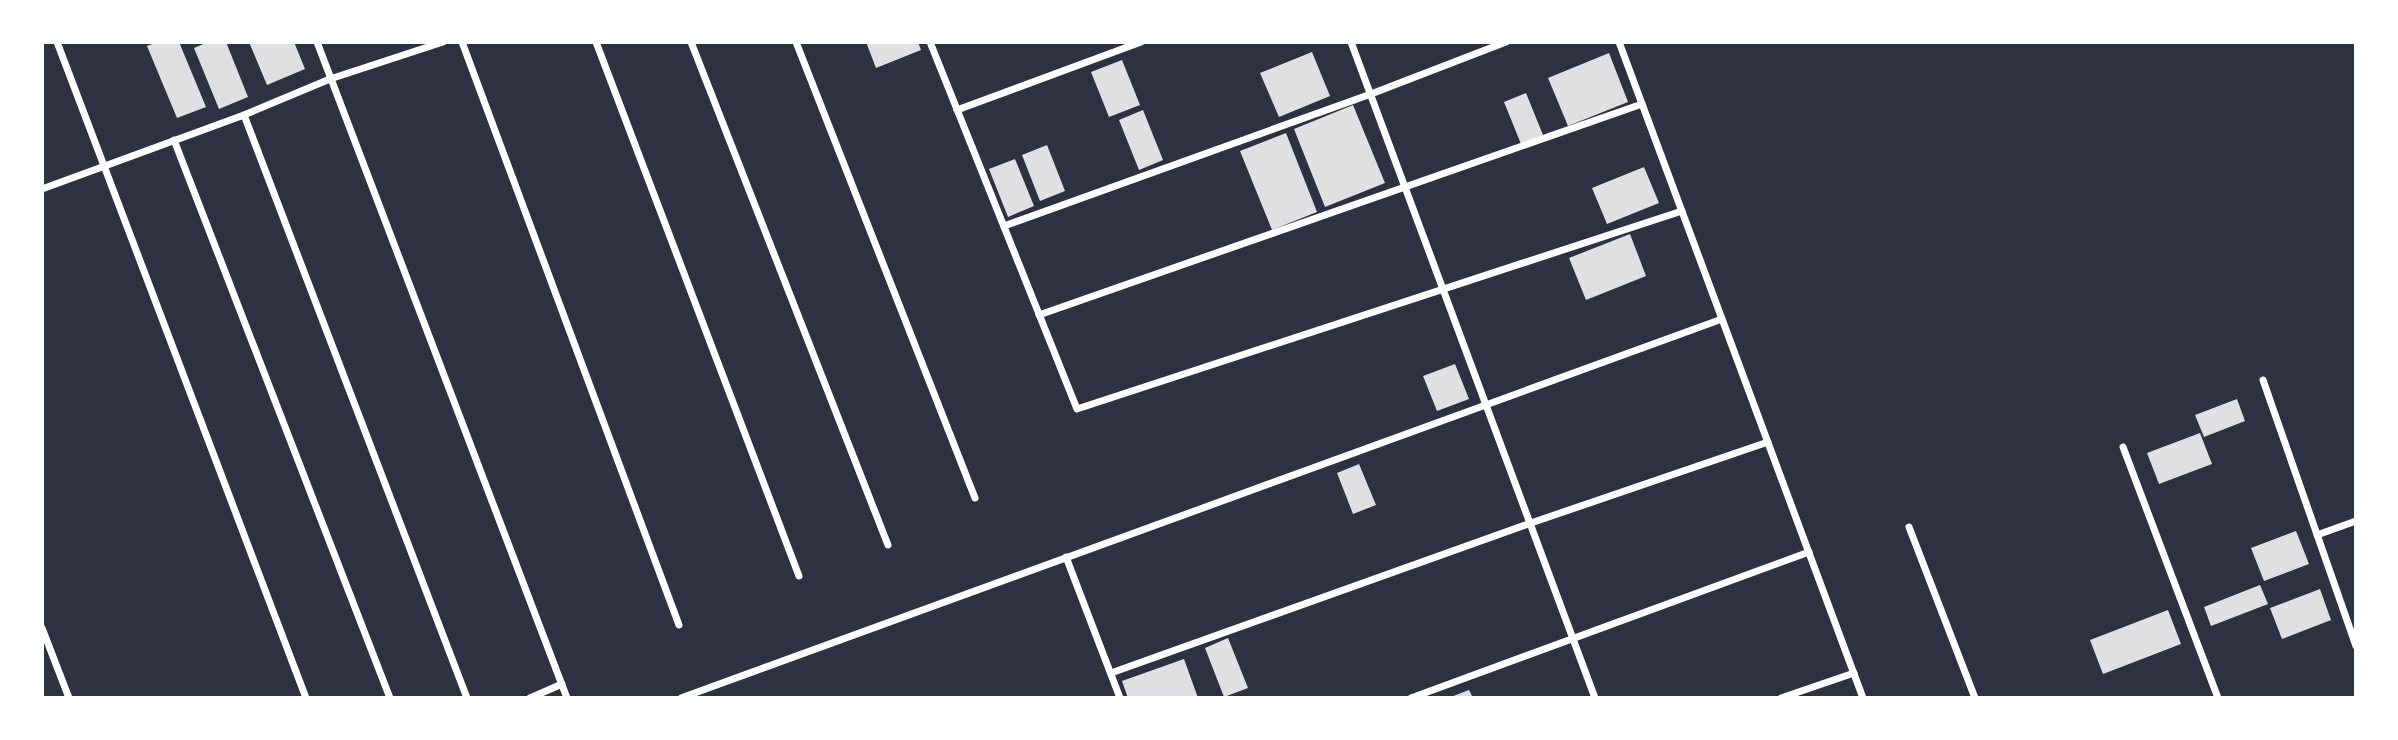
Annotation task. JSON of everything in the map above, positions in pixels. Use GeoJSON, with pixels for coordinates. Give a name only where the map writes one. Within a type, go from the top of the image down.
{"type":"FeatureCollection","features":[{"type":"Feature","properties":{"kind":"street"},"geometry":{"type":"LineString","coordinates":[[57,42],[306,698]]}},
{"type":"Feature","properties":{"kind":"street"},"geometry":{"type":"LineString","coordinates":[[317,42],[567,698]]}},
{"type":"Feature","properties":{"kind":"street"},"geometry":{"type":"LineString","coordinates":[[42,189],[244,115],[330,79],[443,42]]}},
{"type":"Feature","properties":{"kind":"street"},"geometry":{"type":"LineString","coordinates":[[462,42],[679,625]]}},
{"type":"Feature","properties":{"kind":"street"},"geometry":{"type":"LineString","coordinates":[[596,42],[799,576]]}},
{"type":"Feature","properties":{"kind":"street"},"geometry":{"type":"LineString","coordinates":[[691,42],[888,545]]}},
{"type":"Feature","properties":{"kind":"street"},"geometry":{"type":"LineString","coordinates":[[796,42],[975,498]]}},
{"type":"Feature","properties":{"kind":"street"},"geometry":{"type":"LineString","coordinates":[[930,42],[1077,409],[1682,211]]}},
{"type":"Feature","properties":{"kind":"street"},"geometry":{"type":"LineString","coordinates":[[1116,42],[1120,50]]}},
{"type":"Feature","properties":{"kind":"street"},"geometry":{"type":"LineString","coordinates":[[957,110],[1141,42]]}},
{"type":"Feature","properties":{"kind":"street"},"geometry":{"type":"LineString","coordinates":[[1351,42],[1595,698]]}},
{"type":"Feature","properties":{"kind":"street"},"geometry":{"type":"LineString","coordinates":[[1003,226],[1371,94],[1506,42]]}},
{"type":"Feature","properties":{"kind":"street"},"geometry":{"type":"LineString","coordinates":[[1619,42],[1863,698]]}},
{"type":"Feature","properties":{"kind":"street"},"geometry":{"type":"LineString","coordinates":[[1039,315],[1642,104]]}},
{"type":"Feature","properties":{"kind":"street"},"geometry":{"type":"LineString","coordinates":[[244,115],[467,698]]}},
{"type":"Feature","properties":{"kind":"street"},"geometry":{"type":"LineString","coordinates":[[174,140],[390,698]]}},
{"type":"Feature","properties":{"kind":"street"},"geometry":{"type":"LineString","coordinates":[[681,698],[1722,319]]}},
{"type":"Feature","properties":{"kind":"street"},"geometry":{"type":"LineString","coordinates":[[2263,380],[2356,646]]}},
{"type":"Feature","properties":{"kind":"street"},"geometry":{"type":"LineString","coordinates":[[1111,673],[1531,523],[1768,442]]}},
{"type":"Feature","properties":{"kind":"street"},"geometry":{"type":"LineString","coordinates":[[2123,447],[2218,698]]}},
{"type":"Feature","properties":{"kind":"street"},"geometry":{"type":"LineString","coordinates":[[2317,535],[2356,521]]}},
{"type":"Feature","properties":{"kind":"street"},"geometry":{"type":"LineString","coordinates":[[1909,527],[1975,698]]}},
{"type":"Feature","properties":{"kind":"street"},"geometry":{"type":"LineString","coordinates":[[1411,698],[1809,552]]}},
{"type":"Feature","properties":{"kind":"street"},"geometry":{"type":"LineString","coordinates":[[1066,557],[1120,698]]}},
{"type":"Feature","properties":{"kind":"street"},"geometry":{"type":"LineString","coordinates":[[42,628],[69,698]]}},
{"type":"Feature","properties":{"kind":"street"},"geometry":{"type":"LineString","coordinates":[[1781,698],[1854,673]]}},
{"type":"Feature","properties":{"kind":"street"},"geometry":{"type":"LineString","coordinates":[[530,698],[562,684]]}},
{"type":"Feature","properties":{"kind":"building"},"geometry":{"type":"Polygon","coordinates":[[[157,42],[179,42],[206,107],[177,118],[147,46],[157,42]]]}},
{"type":"Feature","properties":{"kind":"building"},"geometry":{"type":"Polygon","coordinates":[[[208,42],[226,42],[248,97],[219,109],[194,48],[208,42]]]}},
{"type":"Feature","properties":{"kind":"building"},"geometry":{"type":"Polygon","coordinates":[[[249,42],[294,42],[305,69],[267,85],[249,42]]]}},
{"type":"Feature","properties":{"kind":"building"},"geometry":{"type":"Polygon","coordinates":[[[866,42],[918,42],[921,50],[876,68],[866,42]]]}},
{"type":"Feature","properties":{"kind":"building"},"geometry":{"type":"Polygon","coordinates":[[[1312,52],[1330,96],[1279,117],[1260,73],[1312,52]]]}},
{"type":"Feature","properties":{"kind":"building"},"geometry":{"type":"Polygon","coordinates":[[[1609,53],[1628,102],[1568,126],[1548,78],[1609,53]]]}},
{"type":"Feature","properties":{"kind":"building"},"geometry":{"type":"Polygon","coordinates":[[[1122,60],[1140,105],[1109,117],[1091,72],[1122,60]]]}},
{"type":"Feature","properties":{"kind":"building"},"geometry":{"type":"Polygon","coordinates":[[[1526,93],[1543,135],[1521,144],[1504,102],[1526,93]]]}},
{"type":"Feature","properties":{"kind":"building"},"geometry":{"type":"Polygon","coordinates":[[[1353,105],[1385,183],[1325,207],[1294,129],[1353,105]]]}},
{"type":"Feature","properties":{"kind":"building"},"geometry":{"type":"Polygon","coordinates":[[[1143,110],[1163,160],[1139,170],[1119,120],[1143,110]]]}},
{"type":"Feature","properties":{"kind":"building"},"geometry":{"type":"Polygon","coordinates":[[[1286,133],[1317,212],[1272,230],[1240,151],[1286,133]]]}},
{"type":"Feature","properties":{"kind":"building"},"geometry":{"type":"Polygon","coordinates":[[[1047,145],[1065,191],[1040,201],[1022,155],[1047,145]]]}},
{"type":"Feature","properties":{"kind":"building"},"geometry":{"type":"Polygon","coordinates":[[[1015,159],[1034,206],[1008,217],[989,169],[1015,159]]]}},
{"type":"Feature","properties":{"kind":"building"},"geometry":{"type":"Polygon","coordinates":[[[1644,167],[1659,203],[1607,224],[1592,188],[1644,167]]]}},
{"type":"Feature","properties":{"kind":"building"},"geometry":{"type":"Polygon","coordinates":[[[1630,234],[1646,276],[1586,300],[1569,258],[1630,234]]]}},
{"type":"Feature","properties":{"kind":"building"},"geometry":{"type":"Polygon","coordinates":[[[1455,364],[1469,399],[1437,411],[1423,376],[1455,364]]]}},
{"type":"Feature","properties":{"kind":"building"},"geometry":{"type":"Polygon","coordinates":[[[2237,399],[2245,421],[2204,437],[2195,415],[2237,399]]]}},
{"type":"Feature","properties":{"kind":"building"},"geometry":{"type":"Polygon","coordinates":[[[2200,433],[2212,464],[2159,484],[2147,453],[2200,433]]]}},
{"type":"Feature","properties":{"kind":"building"},"geometry":{"type":"Polygon","coordinates":[[[1359,464],[1376,505],[1353,514],[1337,473],[1359,464]]]}},
{"type":"Feature","properties":{"kind":"building"},"geometry":{"type":"Polygon","coordinates":[[[2296,531],[2309,564],[2264,581],[2251,548],[2296,531]]]}},
{"type":"Feature","properties":{"kind":"building"},"geometry":{"type":"Polygon","coordinates":[[[2260,585],[2268,604],[2211,626],[2204,607],[2260,585]]]}},
{"type":"Feature","properties":{"kind":"building"},"geometry":{"type":"Polygon","coordinates":[[[2320,589],[2331,620],[2282,639],[2270,608],[2320,589]]]}},
{"type":"Feature","properties":{"kind":"building"},"geometry":{"type":"Polygon","coordinates":[[[2168,610],[2181,644],[2103,674],[2090,640],[2168,610]]]}},
{"type":"Feature","properties":{"kind":"building"},"geometry":{"type":"Polygon","coordinates":[[[1228,638],[1248,688],[1224,697],[1205,648],[1228,638]]]}},
{"type":"Feature","properties":{"kind":"building"},"geometry":{"type":"Polygon","coordinates":[[[1184,659],[1198,698],[1128,698],[1122,681],[1184,659]]]}},
{"type":"Feature","properties":{"kind":"building"},"geometry":{"type":"Polygon","coordinates":[[[1469,690],[1473,698],[1448,698],[1469,690]]]}}]}
